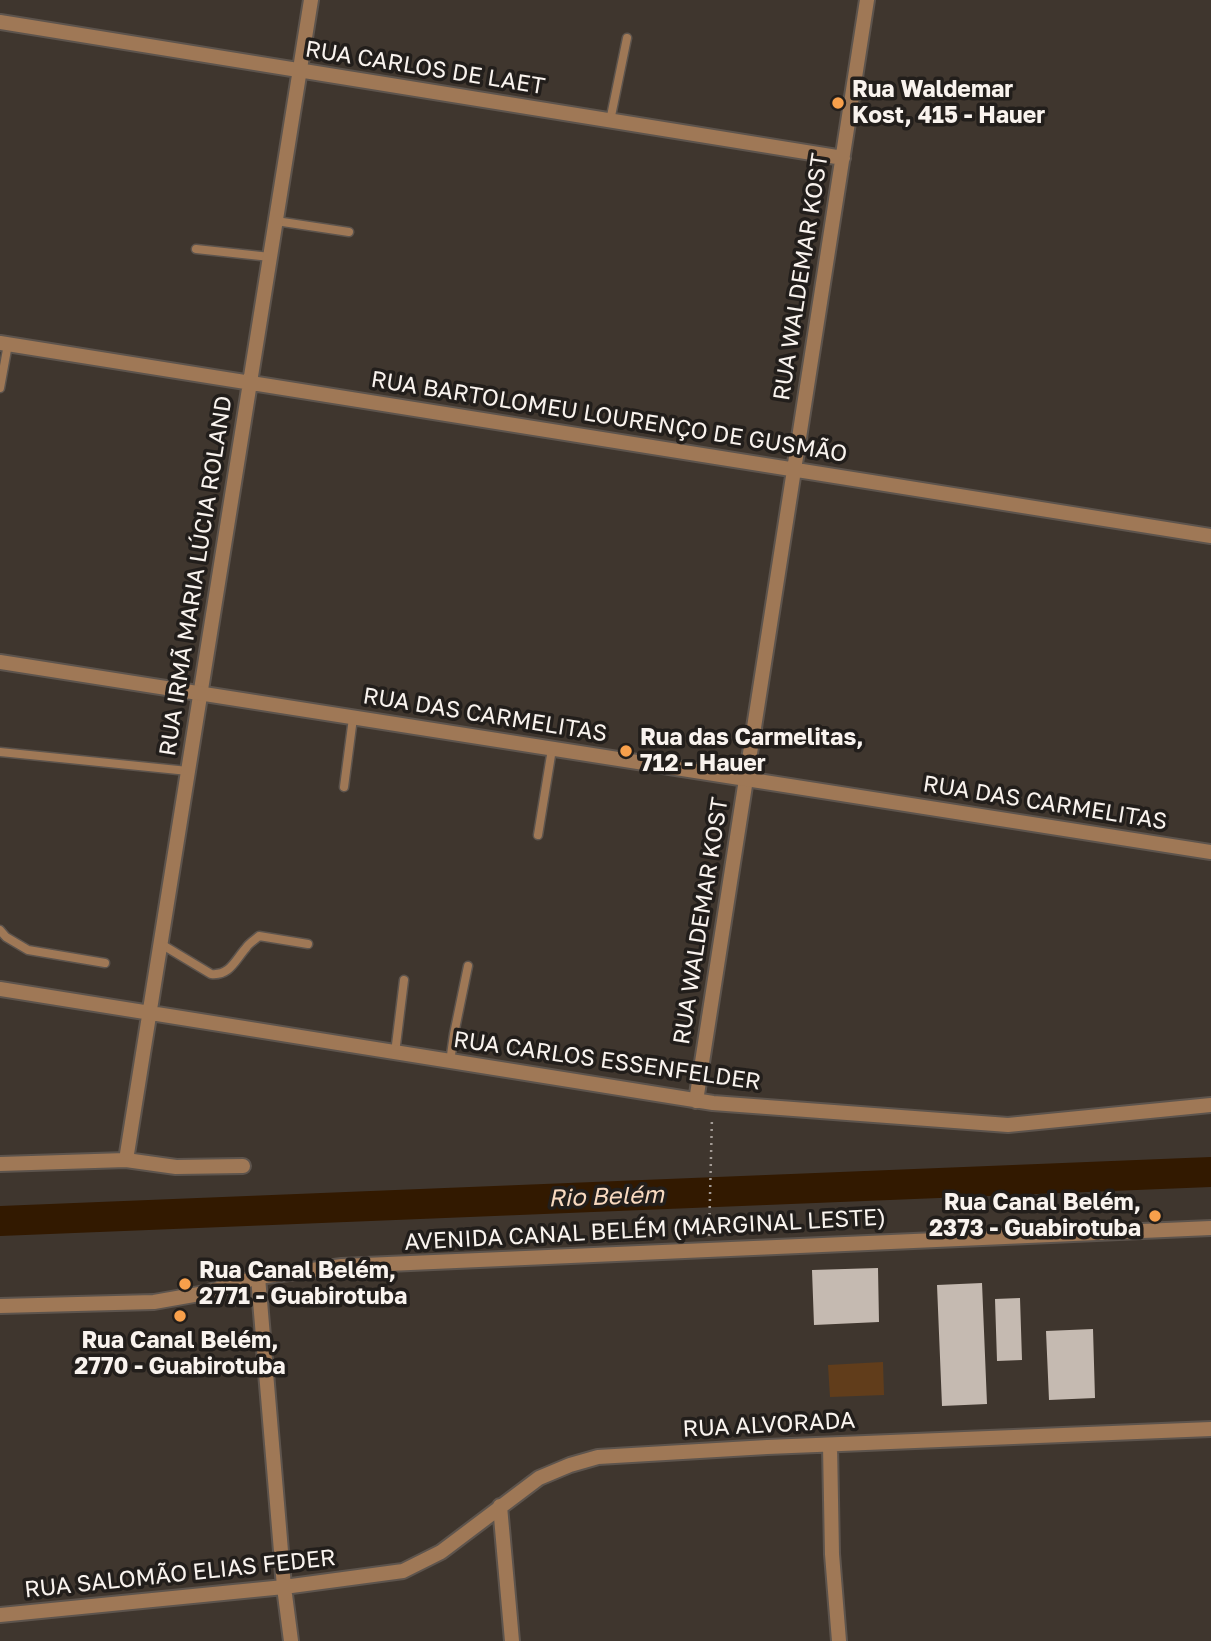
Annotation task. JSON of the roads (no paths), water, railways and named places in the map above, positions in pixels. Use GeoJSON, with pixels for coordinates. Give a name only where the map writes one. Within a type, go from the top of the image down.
{"type":"FeatureCollection","features":[{"type":"Feature","properties":{"kind":"street","name":"RUA IRMÃ MARIA LÚCIA ROLAND"},"geometry":{"type":"LineString","coordinates":[[126,1160],[311,0]]}},
{"type":"Feature","properties":{"kind":"street","name":"RUA WALDEMAR KOST"},"geometry":{"type":"LineString","coordinates":[[696,1101],[867,0]]}},
{"type":"Feature","properties":{"kind":"street","name":"RUA CARLOS DE LAET"},"geometry":{"type":"LineString","coordinates":[[0,22],[842,158]]}},
{"type":"Feature","properties":{"kind":"street","name":"RUA BARTOLOMEU LOURENÇO DE GUSMÃO"},"geometry":{"type":"LineString","coordinates":[[4,343],[1211,537]]}},
{"type":"Feature","properties":{"kind":"street","name":"RUA DAS CARMELITAS"},"geometry":{"type":"LineString","coordinates":[[0,662],[1211,852]]}},
{"type":"Feature","properties":{"kind":"street","name":"RUA CARLOS ESSENFELDER"},"geometry":{"type":"LineString","coordinates":[[0,989],[713,1103],[1008,1125],[1211,1105]]}},
{"type":"Feature","properties":{"kind":"street"},"geometry":{"type":"LineString","coordinates":[[0,1164],[126,1160],[176,1167],[243,1166]]}},
{"type":"Feature","properties":{"kind":"street","name":"AVENIDA CANAL BELÉM (MARGINAL LESTE)"},"geometry":{"type":"LineString","coordinates":[[0,1306],[154,1302],[205,1293],[258,1277],[342,1266],[1211,1228]]}},
{"type":"Feature","properties":{"kind":"street"},"geometry":{"type":"LineString","coordinates":[[258,1277],[291,1641]]}},
{"type":"Feature","properties":{"kind":"street","name":"RUA ALVORADA"},"geometry":{"type":"LineString","coordinates":[[364,1578],[404,1571],[441,1552],[539,1478],[598,1457],[1211,1429]]}},
{"type":"Feature","properties":{"kind":"street"},"geometry":{"type":"LineString","coordinates":[[830,1445],[832,1555],[839,1641]]}},
{"type":"Feature","properties":{"kind":"street"},"geometry":{"type":"LineString","coordinates":[[500,1506],[512,1641]]}},
{"type":"Feature","properties":{"kind":"street","name":"RUA SALOMÃO ELIAS FEDER"},"geometry":{"type":"LineString","coordinates":[[0,1615],[364,1578]]}},
{"type":"Feature","properties":{"kind":"lane"},"geometry":{"type":"LineString","coordinates":[[610,121],[627,38]]}},
{"type":"Feature","properties":{"kind":"lane"},"geometry":{"type":"LineString","coordinates":[[276,221],[349,232]]}},
{"type":"Feature","properties":{"kind":"lane"},"geometry":{"type":"LineString","coordinates":[[195,249],[270,257]]}},
{"type":"Feature","properties":{"kind":"lane"},"geometry":{"type":"LineString","coordinates":[[0,388],[4,343]]}},
{"type":"Feature","properties":{"kind":"lane"},"geometry":{"type":"LineString","coordinates":[[344,787],[353,718]]}},
{"type":"Feature","properties":{"kind":"lane"},"geometry":{"type":"LineString","coordinates":[[538,835],[552,749]]}},
{"type":"Feature","properties":{"kind":"lane"},"geometry":{"type":"LineString","coordinates":[[0,752],[188,771]]}},
{"type":"Feature","properties":{"kind":"lane"},"geometry":{"type":"LineString","coordinates":[[0,930],[27,950],[106,963]]}},
{"type":"Feature","properties":{"kind":"lane"},"geometry":{"type":"LineString","coordinates":[[161,944],[217,975],[226,973],[246,947],[259,936],[308,944]]}},
{"type":"Feature","properties":{"kind":"lane"},"geometry":{"type":"LineString","coordinates":[[450,1062],[468,966]]}},
{"type":"Feature","properties":{"kind":"lane"},"geometry":{"type":"LineString","coordinates":[[395,1053],[404,981]]}},
{"type":"Feature","properties":{"kind":"waterway","name":"Rio Belém"},"geometry":{"type":"LineString","coordinates":[[0,1221],[1211,1172]]}},
{"type":"Feature","properties":{"kind":"place","name":"Rua Waldemar Kost, 415 - Hauer"},"geometry":{"type":"Point","coordinates":[838,103]}},
{"type":"Feature","properties":{"kind":"place","name":"Rua das Carmelitas, 712 - Hauer"},"geometry":{"type":"Point","coordinates":[626,751]}},
{"type":"Feature","properties":{"kind":"place","name":"Rua Canal Belém, 2373 - Guabirotuba"},"geometry":{"type":"Point","coordinates":[1155,1216]}},
{"type":"Feature","properties":{"kind":"place","name":"Rua Canal Belém, 2771 - Guabirotuba"},"geometry":{"type":"Point","coordinates":[185,1284]}},
{"type":"Feature","properties":{"kind":"place","name":"Rua Canal Belém, 2770 - Guabirotuba"},"geometry":{"type":"Point","coordinates":[180,1316]}}]}
